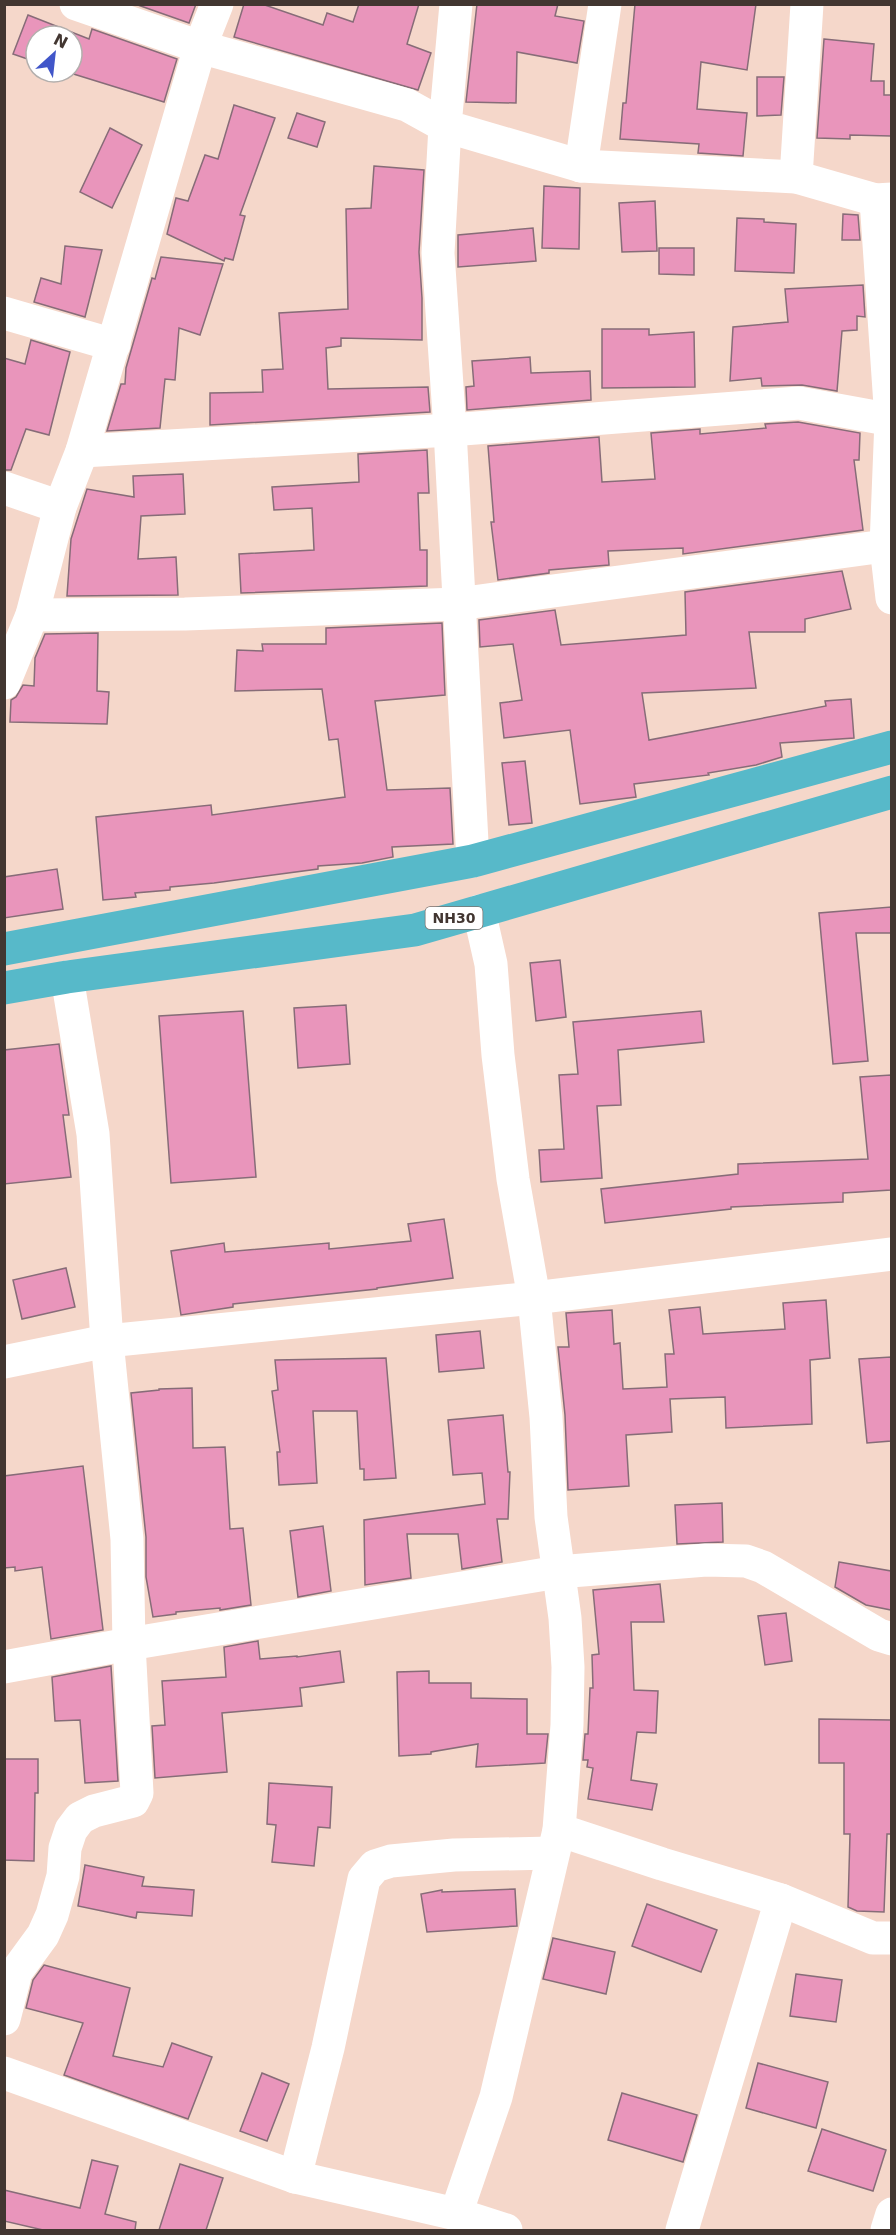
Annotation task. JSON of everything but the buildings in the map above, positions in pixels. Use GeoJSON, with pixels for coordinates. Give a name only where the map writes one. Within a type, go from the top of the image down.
{"type":"FeatureCollection","features":[{"type":"Feature","properties":{"kind":"highway"},"geometry":{"type":"LineString","coordinates":[[4,949],[473,861],[891,747]]}},
{"type":"Feature","properties":{"kind":"highway","name":"NH30"},"geometry":{"type":"LineString","coordinates":[[4,988],[66,977],[415,930],[891,792]]}},
{"type":"Feature","properties":{"kind":"street"},"geometry":{"type":"LineString","coordinates":[[76,4],[200,48],[407,105],[445,126],[581,166],[796,177],[884,199],[891,420],[889,546],[891,598]]}},
{"type":"Feature","properties":{"kind":"street"},"geometry":{"type":"LineString","coordinates":[[4,683],[32,615],[60,507],[82,451],[200,48],[217,4]]}},
{"type":"Feature","properties":{"kind":"street"},"geometry":{"type":"LineString","coordinates":[[456,4],[445,126],[438,253],[450,430],[473,861]]}},
{"type":"Feature","properties":{"kind":"street"},"geometry":{"type":"LineString","coordinates":[[581,166],[605,4]]}},
{"type":"Feature","properties":{"kind":"street"},"geometry":{"type":"LineString","coordinates":[[796,177],[807,4]]}},
{"type":"Feature","properties":{"kind":"street"},"geometry":{"type":"LineString","coordinates":[[4,313],[114,345]]}},
{"type":"Feature","properties":{"kind":"street"},"geometry":{"type":"LineString","coordinates":[[82,451],[450,430],[799,403],[891,420]]}},
{"type":"Feature","properties":{"kind":"street"},"geometry":{"type":"LineString","coordinates":[[4,488],[60,507]]}},
{"type":"Feature","properties":{"kind":"street"},"geometry":{"type":"LineString","coordinates":[[32,615],[186,614],[458,604],[889,546]]}},
{"type":"Feature","properties":{"kind":"street"},"geometry":{"type":"LineString","coordinates":[[456,2214],[496,2097],[555,1842],[567,1725],[568,1667],[565,1618],[551,1517],[546,1417],[534,1298],[513,1179],[498,1054],[491,964],[479,911]]}},
{"type":"Feature","properties":{"kind":"street"},"geometry":{"type":"LineString","coordinates":[[4,2019],[16,1972],[43,1935],[52,1915],[63,1876],[65,1848],[71,1830],[80,1818],[133,1802],[136,1797],[127,1539],[107,1341],[93,1134],[66,977]]}},
{"type":"Feature","properties":{"kind":"street"},"geometry":{"type":"LineString","coordinates":[[4,1362],[107,1341],[534,1298],[891,1254]]}},
{"type":"Feature","properties":{"kind":"street"},"geometry":{"type":"LineString","coordinates":[[4,1667],[558,1572],[706,1560],[746,1561],[763,1567],[879,1635],[891,1639]]}},
{"type":"Feature","properties":{"kind":"street"},"geometry":{"type":"LineString","coordinates":[[295,2177],[328,2048],[364,1879],[375,1866],[391,1861],[555,1842],[662,1864],[781,1900],[873,1938],[891,1938]]}},
{"type":"Feature","properties":{"kind":"street"},"geometry":{"type":"LineString","coordinates":[[682,2230],[781,1900]]}},
{"type":"Feature","properties":{"kind":"street"},"geometry":{"type":"LineString","coordinates":[[4,2073],[295,2177],[456,2214],[506,2230]]}},
{"type":"Feature","properties":{"kind":"street"},"geometry":{"type":"LineString","coordinates":[[887,2230],[891,2214]]}}]}
